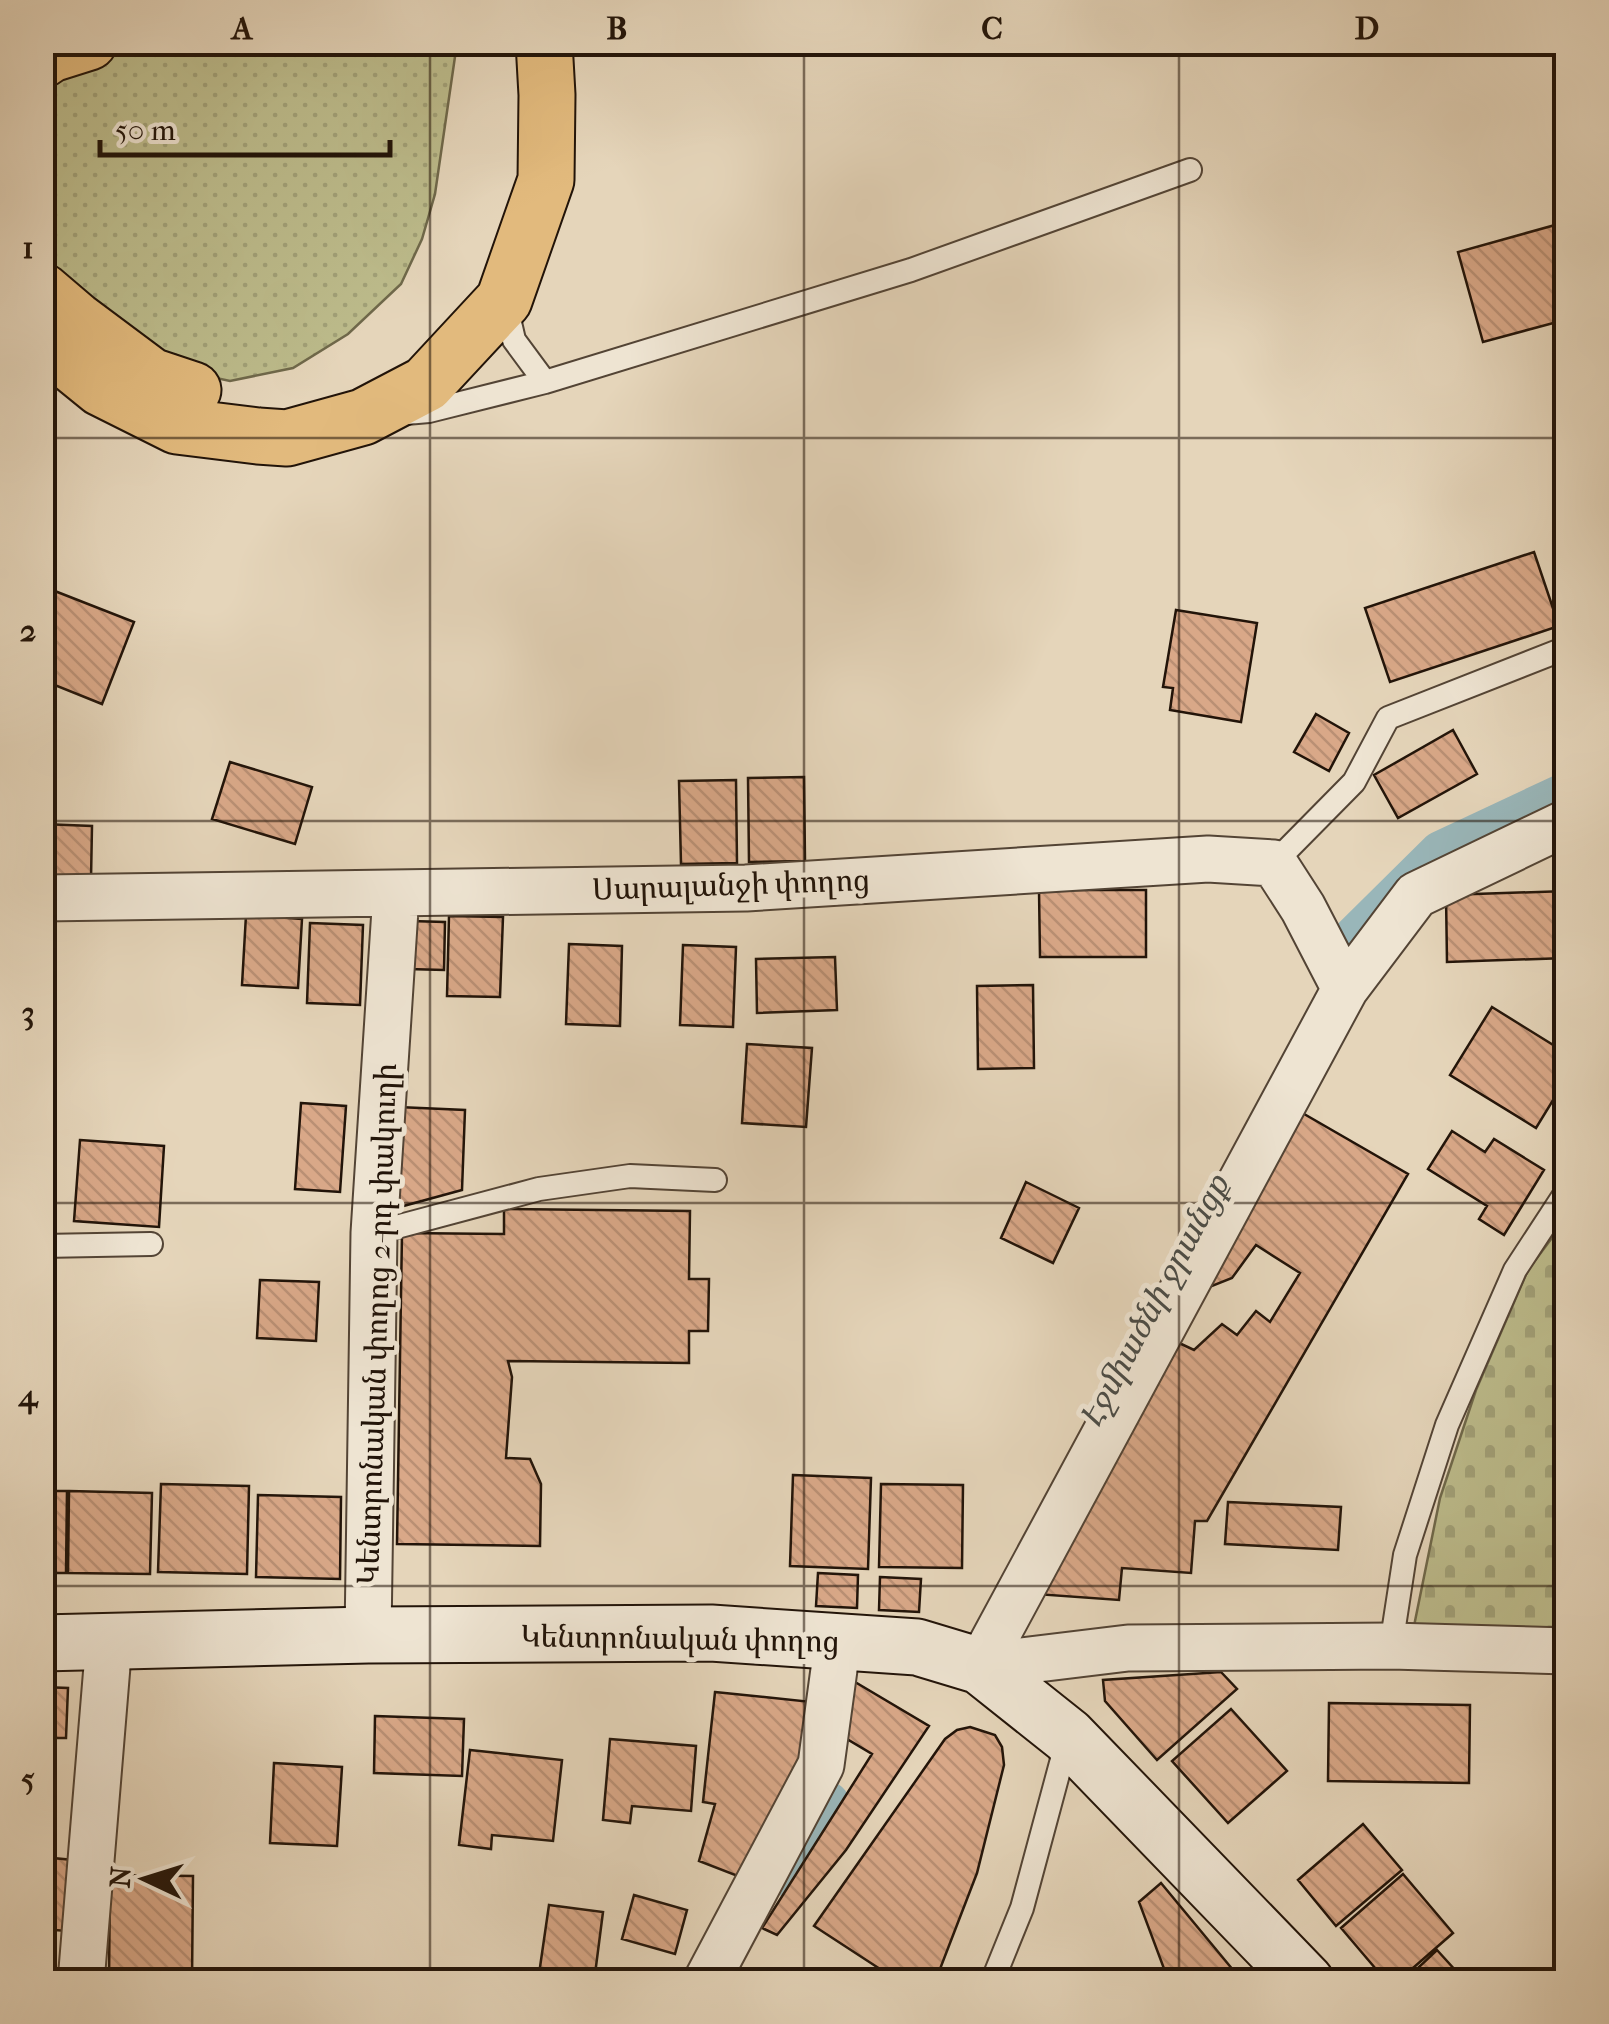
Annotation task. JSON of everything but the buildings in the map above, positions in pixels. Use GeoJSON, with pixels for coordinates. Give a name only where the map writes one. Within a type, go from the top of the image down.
{"type":"FeatureCollection","features":[{"type":"Feature","properties":{"kind":"highway"},"geometry":{"type":"LineString","coordinates":[[42,60],[89,42]]}},
{"type":"Feature","properties":{"kind":"highway"},"geometry":{"type":"LineString","coordinates":[[42,291],[151,376],[238,405],[329,395],[379,376],[427,341],[468,298],[503,234],[520,158],[527,45]]}},
{"type":"Feature","properties":{"kind":"highway"},"geometry":{"type":"LineString","coordinates":[[42,340],[101,388],[178,426],[288,438],[364,417],[426,384],[504,300],[546,180],[547,95],[527,45]]}},
{"type":"Feature","properties":{"kind":"main road","name":"Կենտրոնական փողոց"},"geometry":{"type":"LineString","coordinates":[[42,1643],[368,1635],[721,1634],[918,1647],[980,1666],[1068,1736],[1306,1982]]}},
{"type":"Feature","properties":{"kind":"street"},"geometry":{"type":"LineString","coordinates":[[980,1666],[1345,989],[1416,895],[1566,823]]}},
{"type":"Feature","properties":{"kind":"street","name":"Սարալանջի փողոց"},"geometry":{"type":"LineString","coordinates":[[42,898],[746,888],[1208,859],[1274,862]]}},
{"type":"Feature","properties":{"kind":"street"},"geometry":{"type":"LineString","coordinates":[[1274,862],[1345,989]]}},
{"type":"Feature","properties":{"kind":"street","name":"Կենտրոնական փողոց 2-րդ փակուղի"},"geometry":{"type":"LineString","coordinates":[[368,1635],[374,1233],[396,894]]}},
{"type":"Feature","properties":{"kind":"street"},"geometry":{"type":"LineString","coordinates":[[706,1982],[821,1766],[838,1640]]}},
{"type":"Feature","properties":{"kind":"street"},"geometry":{"type":"LineString","coordinates":[[81,1982],[109,1642]]}},
{"type":"Feature","properties":{"kind":"street"},"geometry":{"type":"LineString","coordinates":[[980,1666],[1128,1648],[1390,1646],[1566,1651]]}},
{"type":"Feature","properties":{"kind":"lane"},"geometry":{"type":"LineString","coordinates":[[364,417],[429,411],[545,382],[911,270],[1190,170]]}},
{"type":"Feature","properties":{"kind":"lane"},"geometry":{"type":"LineString","coordinates":[[504,300],[514,340],[545,382]]}},
{"type":"Feature","properties":{"kind":"lane"},"geometry":{"type":"LineString","coordinates":[[1274,862],[1354,782],[1388,718],[1566,648]]}},
{"type":"Feature","properties":{"kind":"lane"},"geometry":{"type":"LineString","coordinates":[[374,1233],[539,1189],[630,1176],[715,1180]]}},
{"type":"Feature","properties":{"kind":"lane"},"geometry":{"type":"LineString","coordinates":[[1390,1646],[1404,1555],[1447,1425],[1515,1270],[1566,1192]]}},
{"type":"Feature","properties":{"kind":"lane"},"geometry":{"type":"LineString","coordinates":[[42,1246],[152,1244]]}},
{"type":"Feature","properties":{"kind":"lane"},"geometry":{"type":"LineString","coordinates":[[992,1982],[1022,1908],[1068,1736]]}},
{"type":"Feature","properties":{"kind":"green space"},"geometry":{"type":"Polygon","coordinates":[[[114,43],[457,43],[435,194],[422,239],[401,284],[348,334],[293,368],[230,381],[165,367],[43,276],[42,83],[114,43]]]}},
{"type":"Feature","properties":{"kind":"green space"},"geometry":{"type":"Polygon","coordinates":[[[1566,1219],[1566,1629],[1414,1626],[1440,1498],[1476,1390],[1528,1270],[1566,1219]]]}},
{"type":"Feature","properties":{"kind":"waterway","name":"Էջմիածնի ջրանցք"},"geometry":{"type":"LineString","coordinates":[[1352,938],[1440,851],[1566,792]]}},
{"type":"Feature","properties":{"kind":"waterway","name":"Էջմիածնի ջրանցք"},"geometry":{"type":"LineString","coordinates":[[784,1876],[829,1802]]}}]}
